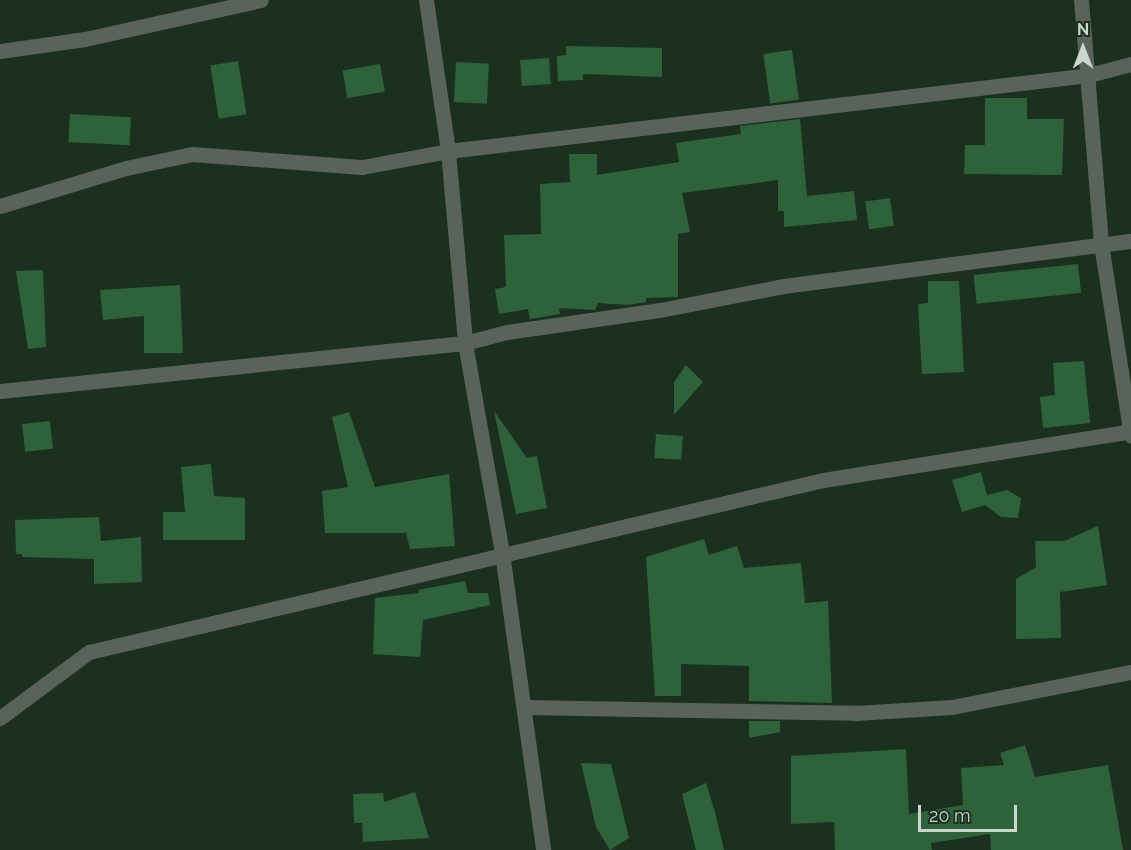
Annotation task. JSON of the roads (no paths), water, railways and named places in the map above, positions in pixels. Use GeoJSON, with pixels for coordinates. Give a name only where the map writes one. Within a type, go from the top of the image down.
{"type":"FeatureCollection","features":[{"type":"Feature","properties":{"kind":"street"},"geometry":{"type":"LineString","coordinates":[[0,51],[85,39],[261,0]]}},
{"type":"Feature","properties":{"kind":"street"},"geometry":{"type":"LineString","coordinates":[[426,0],[448,151],[465,343],[502,553],[543,850]]}},
{"type":"Feature","properties":{"kind":"street"},"geometry":{"type":"LineString","coordinates":[[1081,0],[1089,75],[1101,244],[1131,436]]}},
{"type":"Feature","properties":{"kind":"street"},"geometry":{"type":"LineString","coordinates":[[0,206],[126,168],[192,154],[362,167],[448,151],[1089,75],[1131,64]]}},
{"type":"Feature","properties":{"kind":"street"},"geometry":{"type":"LineString","coordinates":[[0,391],[465,343],[507,332],[660,310],[783,286],[1131,241]]}},
{"type":"Feature","properties":{"kind":"street"},"geometry":{"type":"LineString","coordinates":[[0,718],[89,652],[502,553],[823,480],[1131,431]]}},
{"type":"Feature","properties":{"kind":"street"},"geometry":{"type":"LineString","coordinates":[[524,707],[856,713],[952,707],[1131,672]]}}]}
